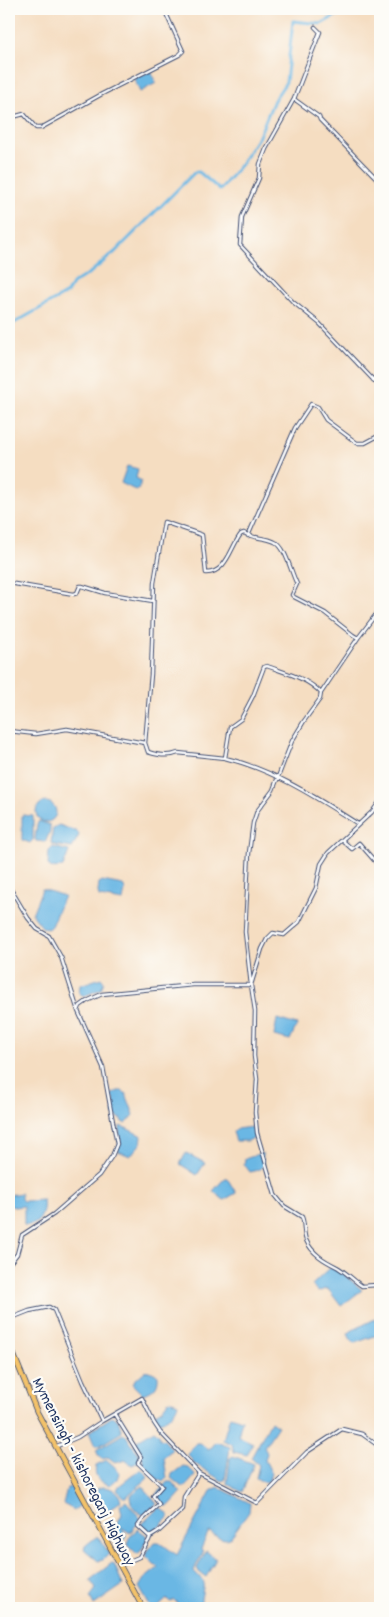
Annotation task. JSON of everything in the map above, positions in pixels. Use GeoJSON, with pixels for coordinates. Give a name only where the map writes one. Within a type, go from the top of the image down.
{"type":"FeatureCollection","features":[{"type":"Feature","properties":{"kind":"main road","name":"Mymensingh - kishoreganj Highway"},"geometry":{"type":"LineString","coordinates":[[9,1343],[37,1412],[143,1608]]}},
{"type":"Feature","properties":{"kind":"street"},"geometry":{"type":"LineString","coordinates":[[9,118],[24,114],[38,129],[179,55],[183,51],[164,9]]}},
{"type":"Feature","properties":{"kind":"street"},"geometry":{"type":"LineString","coordinates":[[315,27],[320,32],[294,99],[266,149],[260,164],[259,178],[242,217],[240,245],[293,302],[318,323],[380,387]]}},
{"type":"Feature","properties":{"kind":"street"},"geometry":{"type":"LineString","coordinates":[[294,99],[319,117],[380,182]]}},
{"type":"Feature","properties":{"kind":"street"},"geometry":{"type":"LineString","coordinates":[[373,380],[380,373]]}},
{"type":"Feature","properties":{"kind":"street"},"geometry":{"type":"LineString","coordinates":[[248,536],[295,428],[311,404],[318,408],[326,420],[357,443],[365,444],[380,435]]}},
{"type":"Feature","properties":{"kind":"street"},"geometry":{"type":"LineString","coordinates":[[358,638],[325,612],[294,597],[293,593],[297,584],[277,542],[248,536],[244,533],[239,536],[224,564],[218,570],[206,574],[202,535],[164,522],[153,601],[145,743],[148,752],[154,754],[173,755],[178,753],[225,758],[247,763],[278,776],[358,824]]}},
{"type":"Feature","properties":{"kind":"street"},"geometry":{"type":"LineString","coordinates":[[9,584],[74,594],[82,586],[105,593],[153,601]]}},
{"type":"Feature","properties":{"kind":"street"},"geometry":{"type":"LineString","coordinates":[[380,608],[321,693],[320,699],[304,721],[292,741],[273,790],[257,811],[249,853],[245,932],[255,1011],[254,1056],[258,1079],[255,1112],[257,1132],[275,1195],[284,1206],[302,1217],[307,1242],[316,1254],[328,1264],[338,1268],[362,1286],[377,1285],[380,1282]]}},
{"type":"Feature","properties":{"kind":"street"},"geometry":{"type":"LineString","coordinates":[[225,758],[230,727],[241,719],[253,696],[264,667],[267,666],[299,677],[314,686],[321,693]]}},
{"type":"Feature","properties":{"kind":"street"},"geometry":{"type":"LineString","coordinates":[[9,731],[36,734],[67,729],[145,743]]}},
{"type":"Feature","properties":{"kind":"street"},"geometry":{"type":"LineString","coordinates":[[251,985],[260,954],[267,939],[272,933],[284,935],[298,922],[316,888],[321,864],[328,852],[372,812],[380,801]]}},
{"type":"Feature","properties":{"kind":"street"},"geometry":{"type":"LineString","coordinates":[[342,840],[352,849],[359,843],[380,867]]}},
{"type":"Feature","properties":{"kind":"street"},"geometry":{"type":"LineString","coordinates":[[9,871],[10,888],[28,918],[37,929],[49,936],[61,957],[78,1011],[103,1067],[117,1144],[99,1175],[73,1200],[22,1235],[17,1254],[9,1264]]}},
{"type":"Feature","properties":{"kind":"street"},"geometry":{"type":"LineString","coordinates":[[78,1011],[80,1006],[87,1001],[102,994],[194,985],[251,985]]}},
{"type":"Feature","properties":{"kind":"street"},"geometry":{"type":"LineString","coordinates":[[377,1285],[380,1291]]}},
{"type":"Feature","properties":{"kind":"street"},"geometry":{"type":"LineString","coordinates":[[9,1318],[49,1307],[54,1310],[83,1381],[102,1421]]}},
{"type":"Feature","properties":{"kind":"street"},"geometry":{"type":"LineString","coordinates":[[56,1447],[142,1398],[160,1432],[199,1473],[256,1503],[307,1452],[342,1429],[362,1434],[380,1447]]}},
{"type":"Feature","properties":{"kind":"street"},"geometry":{"type":"LineString","coordinates":[[113,1415],[118,1418],[140,1457],[138,1464],[162,1486],[153,1496],[159,1504],[138,1526],[150,1537]]}},
{"type":"Feature","properties":{"kind":"street"},"geometry":{"type":"LineString","coordinates":[[120,1565],[139,1558],[150,1537],[183,1509],[184,1497],[199,1473]]}},
{"type":"Feature","properties":{"kind":"water"},"geometry":{"type":"Polygon","coordinates":[[[151,71],[156,83],[140,92],[134,79],[151,71]]]}},
{"type":"Feature","properties":{"kind":"water"},"geometry":{"type":"Polygon","coordinates":[[[127,466],[138,469],[136,478],[142,481],[137,491],[121,483],[127,466]]]}},
{"type":"Feature","properties":{"kind":"water"},"geometry":{"type":"Polygon","coordinates":[[[46,802],[53,805],[56,812],[53,819],[46,822],[39,819],[36,812],[39,805],[46,802]]]}},
{"type":"Feature","properties":{"kind":"water"},"geometry":{"type":"Polygon","coordinates":[[[22,815],[33,816],[33,840],[30,843],[22,840],[22,815]]]}},
{"type":"Feature","properties":{"kind":"water"},"geometry":{"type":"Polygon","coordinates":[[[39,821],[50,825],[50,832],[45,842],[36,841],[35,839],[39,821]]]}},
{"type":"Feature","properties":{"kind":"water"},"geometry":{"type":"Polygon","coordinates":[[[59,825],[78,832],[79,835],[72,848],[51,843],[53,828],[59,825]]]}},
{"type":"Feature","properties":{"kind":"water"},"geometry":{"type":"Polygon","coordinates":[[[53,847],[69,851],[63,867],[52,868],[48,865],[49,851],[53,847]]]}},
{"type":"Feature","properties":{"kind":"water"},"geometry":{"type":"Polygon","coordinates":[[[102,881],[123,885],[125,890],[123,901],[99,897],[99,883],[102,881]]]}},
{"type":"Feature","properties":{"kind":"water"},"geometry":{"type":"Polygon","coordinates":[[[42,889],[64,896],[48,929],[42,927],[32,914],[42,889]]]}},
{"type":"Feature","properties":{"kind":"water"},"geometry":{"type":"Polygon","coordinates":[[[101,978],[104,982],[101,989],[84,996],[79,993],[80,985],[101,978]]]}},
{"type":"Feature","properties":{"kind":"water"},"geometry":{"type":"Polygon","coordinates":[[[277,1019],[297,1025],[290,1040],[274,1036],[277,1019]]]}},
{"type":"Feature","properties":{"kind":"water"},"geometry":{"type":"Polygon","coordinates":[[[118,1091],[126,1094],[134,1115],[126,1124],[114,1115],[114,1098],[111,1095],[118,1091]]]}},
{"type":"Feature","properties":{"kind":"water"},"geometry":{"type":"Polygon","coordinates":[[[120,1126],[142,1136],[141,1143],[130,1156],[118,1151],[120,1126]]]}},
{"type":"Feature","properties":{"kind":"water"},"geometry":{"type":"Polygon","coordinates":[[[252,1127],[255,1137],[248,1141],[236,1141],[233,1132],[236,1129],[252,1127]]]}},
{"type":"Feature","properties":{"kind":"water"},"geometry":{"type":"Polygon","coordinates":[[[186,1153],[205,1163],[197,1175],[180,1164],[186,1153]]]}},
{"type":"Feature","properties":{"kind":"water"},"geometry":{"type":"Polygon","coordinates":[[[262,1153],[264,1166],[259,1170],[250,1172],[244,1164],[245,1159],[262,1153]]]}},
{"type":"Feature","properties":{"kind":"water"},"geometry":{"type":"Polygon","coordinates":[[[227,1178],[236,1193],[224,1200],[213,1191],[227,1178]]]}},
{"type":"Feature","properties":{"kind":"water"},"geometry":{"type":"Polygon","coordinates":[[[21,1193],[23,1201],[43,1200],[42,1215],[34,1224],[24,1225],[24,1206],[14,1207],[9,1205],[9,1195],[21,1193]]]}},
{"type":"Feature","properties":{"kind":"water"},"geometry":{"type":"Polygon","coordinates":[[[330,1268],[339,1270],[362,1290],[341,1306],[328,1289],[318,1292],[312,1285],[330,1268]]]}},
{"type":"Feature","properties":{"kind":"water"},"geometry":{"type":"Polygon","coordinates":[[[375,1319],[380,1328],[380,1334],[355,1343],[352,1342],[348,1334],[351,1331],[375,1319]]]}},
{"type":"Feature","properties":{"kind":"water"},"geometry":{"type":"Polygon","coordinates":[[[145,1371],[158,1376],[158,1380],[154,1388],[142,1394],[133,1385],[134,1381],[145,1371]]]}},
{"type":"Feature","properties":{"kind":"water"},"geometry":{"type":"Polygon","coordinates":[[[169,1400],[178,1403],[177,1406],[168,1417],[159,1422],[155,1413],[162,1409],[169,1400]]]}},
{"type":"Feature","properties":{"kind":"water"},"geometry":{"type":"Polygon","coordinates":[[[113,1416],[118,1420],[122,1432],[99,1446],[95,1446],[89,1432],[113,1416]]]}},
{"type":"Feature","properties":{"kind":"water"},"geometry":{"type":"Polygon","coordinates":[[[230,1416],[242,1420],[238,1436],[253,1443],[247,1455],[234,1452],[232,1444],[223,1440],[230,1416]]]}},
{"type":"Feature","properties":{"kind":"water"},"geometry":{"type":"Polygon","coordinates":[[[271,1421],[278,1426],[264,1447],[267,1453],[265,1460],[272,1474],[268,1482],[265,1483],[256,1478],[259,1465],[251,1458],[271,1421]]]}},
{"type":"Feature","properties":{"kind":"water"},"geometry":{"type":"Polygon","coordinates":[[[154,1430],[159,1434],[160,1439],[164,1440],[172,1449],[164,1458],[167,1478],[163,1482],[142,1465],[143,1459],[135,1444],[154,1430]]]}},
{"type":"Feature","properties":{"kind":"water"},"geometry":{"type":"Polygon","coordinates":[[[125,1434],[140,1457],[138,1462],[132,1465],[125,1460],[116,1463],[108,1457],[103,1459],[99,1457],[96,1450],[125,1434]]]}},
{"type":"Feature","properties":{"kind":"water"},"geometry":{"type":"Polygon","coordinates":[[[216,1442],[230,1447],[225,1480],[222,1481],[194,1463],[188,1455],[191,1448],[197,1443],[208,1449],[216,1442]]]}},
{"type":"Feature","properties":{"kind":"water"},"geometry":{"type":"Polygon","coordinates":[[[233,1456],[254,1464],[242,1492],[227,1484],[230,1458],[233,1456]]]}},
{"type":"Feature","properties":{"kind":"water"},"geometry":{"type":"Polygon","coordinates":[[[107,1460],[119,1473],[117,1479],[110,1485],[100,1481],[96,1476],[95,1469],[96,1465],[107,1460]]]}},
{"type":"Feature","properties":{"kind":"water"},"geometry":{"type":"Polygon","coordinates":[[[183,1466],[188,1467],[195,1474],[185,1487],[182,1487],[171,1478],[172,1474],[183,1466]]]}},
{"type":"Feature","properties":{"kind":"water"},"geometry":{"type":"Polygon","coordinates":[[[141,1469],[148,1476],[147,1479],[126,1497],[123,1497],[117,1490],[119,1486],[141,1469]]]}},
{"type":"Feature","properties":{"kind":"water"},"geometry":{"type":"Polygon","coordinates":[[[167,1482],[172,1482],[181,1493],[169,1506],[158,1500],[157,1494],[167,1482]]]}},
{"type":"Feature","properties":{"kind":"water"},"geometry":{"type":"Polygon","coordinates":[[[143,1486],[157,1504],[144,1515],[135,1509],[130,1498],[132,1494],[143,1486]]]}},
{"type":"Feature","properties":{"kind":"water"},"geometry":{"type":"Polygon","coordinates":[[[71,1487],[82,1504],[74,1510],[63,1504],[67,1488],[71,1487]]]}},
{"type":"Feature","properties":{"kind":"water"},"geometry":{"type":"Polygon","coordinates":[[[102,1487],[114,1491],[119,1495],[121,1501],[102,1515],[97,1510],[100,1500],[96,1492],[97,1489],[102,1487]]]}},
{"type":"Feature","properties":{"kind":"water"},"geometry":{"type":"Polygon","coordinates":[[[218,1487],[250,1503],[249,1512],[230,1538],[222,1538],[210,1532],[208,1533],[201,1549],[203,1551],[202,1554],[194,1571],[204,1582],[201,1608],[182,1608],[174,1600],[170,1602],[167,1599],[157,1608],[151,1608],[139,1587],[144,1579],[158,1568],[146,1556],[146,1552],[154,1542],[159,1542],[177,1555],[211,1491],[218,1487]]]}},
{"type":"Feature","properties":{"kind":"water"},"geometry":{"type":"Polygon","coordinates":[[[126,1501],[141,1519],[130,1533],[121,1527],[118,1522],[122,1514],[120,1505],[126,1501]]]}},
{"type":"Feature","properties":{"kind":"water"},"geometry":{"type":"Polygon","coordinates":[[[159,1507],[169,1514],[169,1517],[152,1534],[140,1526],[159,1507]]]}},
{"type":"Feature","properties":{"kind":"water"},"geometry":{"type":"Polygon","coordinates":[[[114,1524],[122,1529],[126,1537],[117,1546],[107,1530],[114,1524]]]}},
{"type":"Feature","properties":{"kind":"water"},"geometry":{"type":"Polygon","coordinates":[[[137,1529],[146,1535],[147,1539],[141,1551],[137,1554],[127,1544],[129,1538],[137,1529]]]}},
{"type":"Feature","properties":{"kind":"water"},"geometry":{"type":"Polygon","coordinates":[[[96,1537],[101,1540],[109,1554],[103,1560],[98,1561],[84,1549],[96,1537]]]}},
{"type":"Feature","properties":{"kind":"water"},"geometry":{"type":"Polygon","coordinates":[[[206,1551],[216,1559],[206,1577],[197,1568],[206,1551]]]}},
{"type":"Feature","properties":{"kind":"water"},"geometry":{"type":"Polygon","coordinates":[[[112,1563],[123,1585],[94,1605],[90,1597],[96,1589],[90,1580],[112,1563]]]}},
{"type":"Feature","properties":{"kind":"waterway"},"geometry":{"type":"LineString","coordinates":[[9,326],[67,293],[72,284],[91,272],[115,252],[195,172],[199,172],[220,190],[241,164],[259,136],[274,100],[286,82],[293,21],[321,24],[348,9]]}}]}
